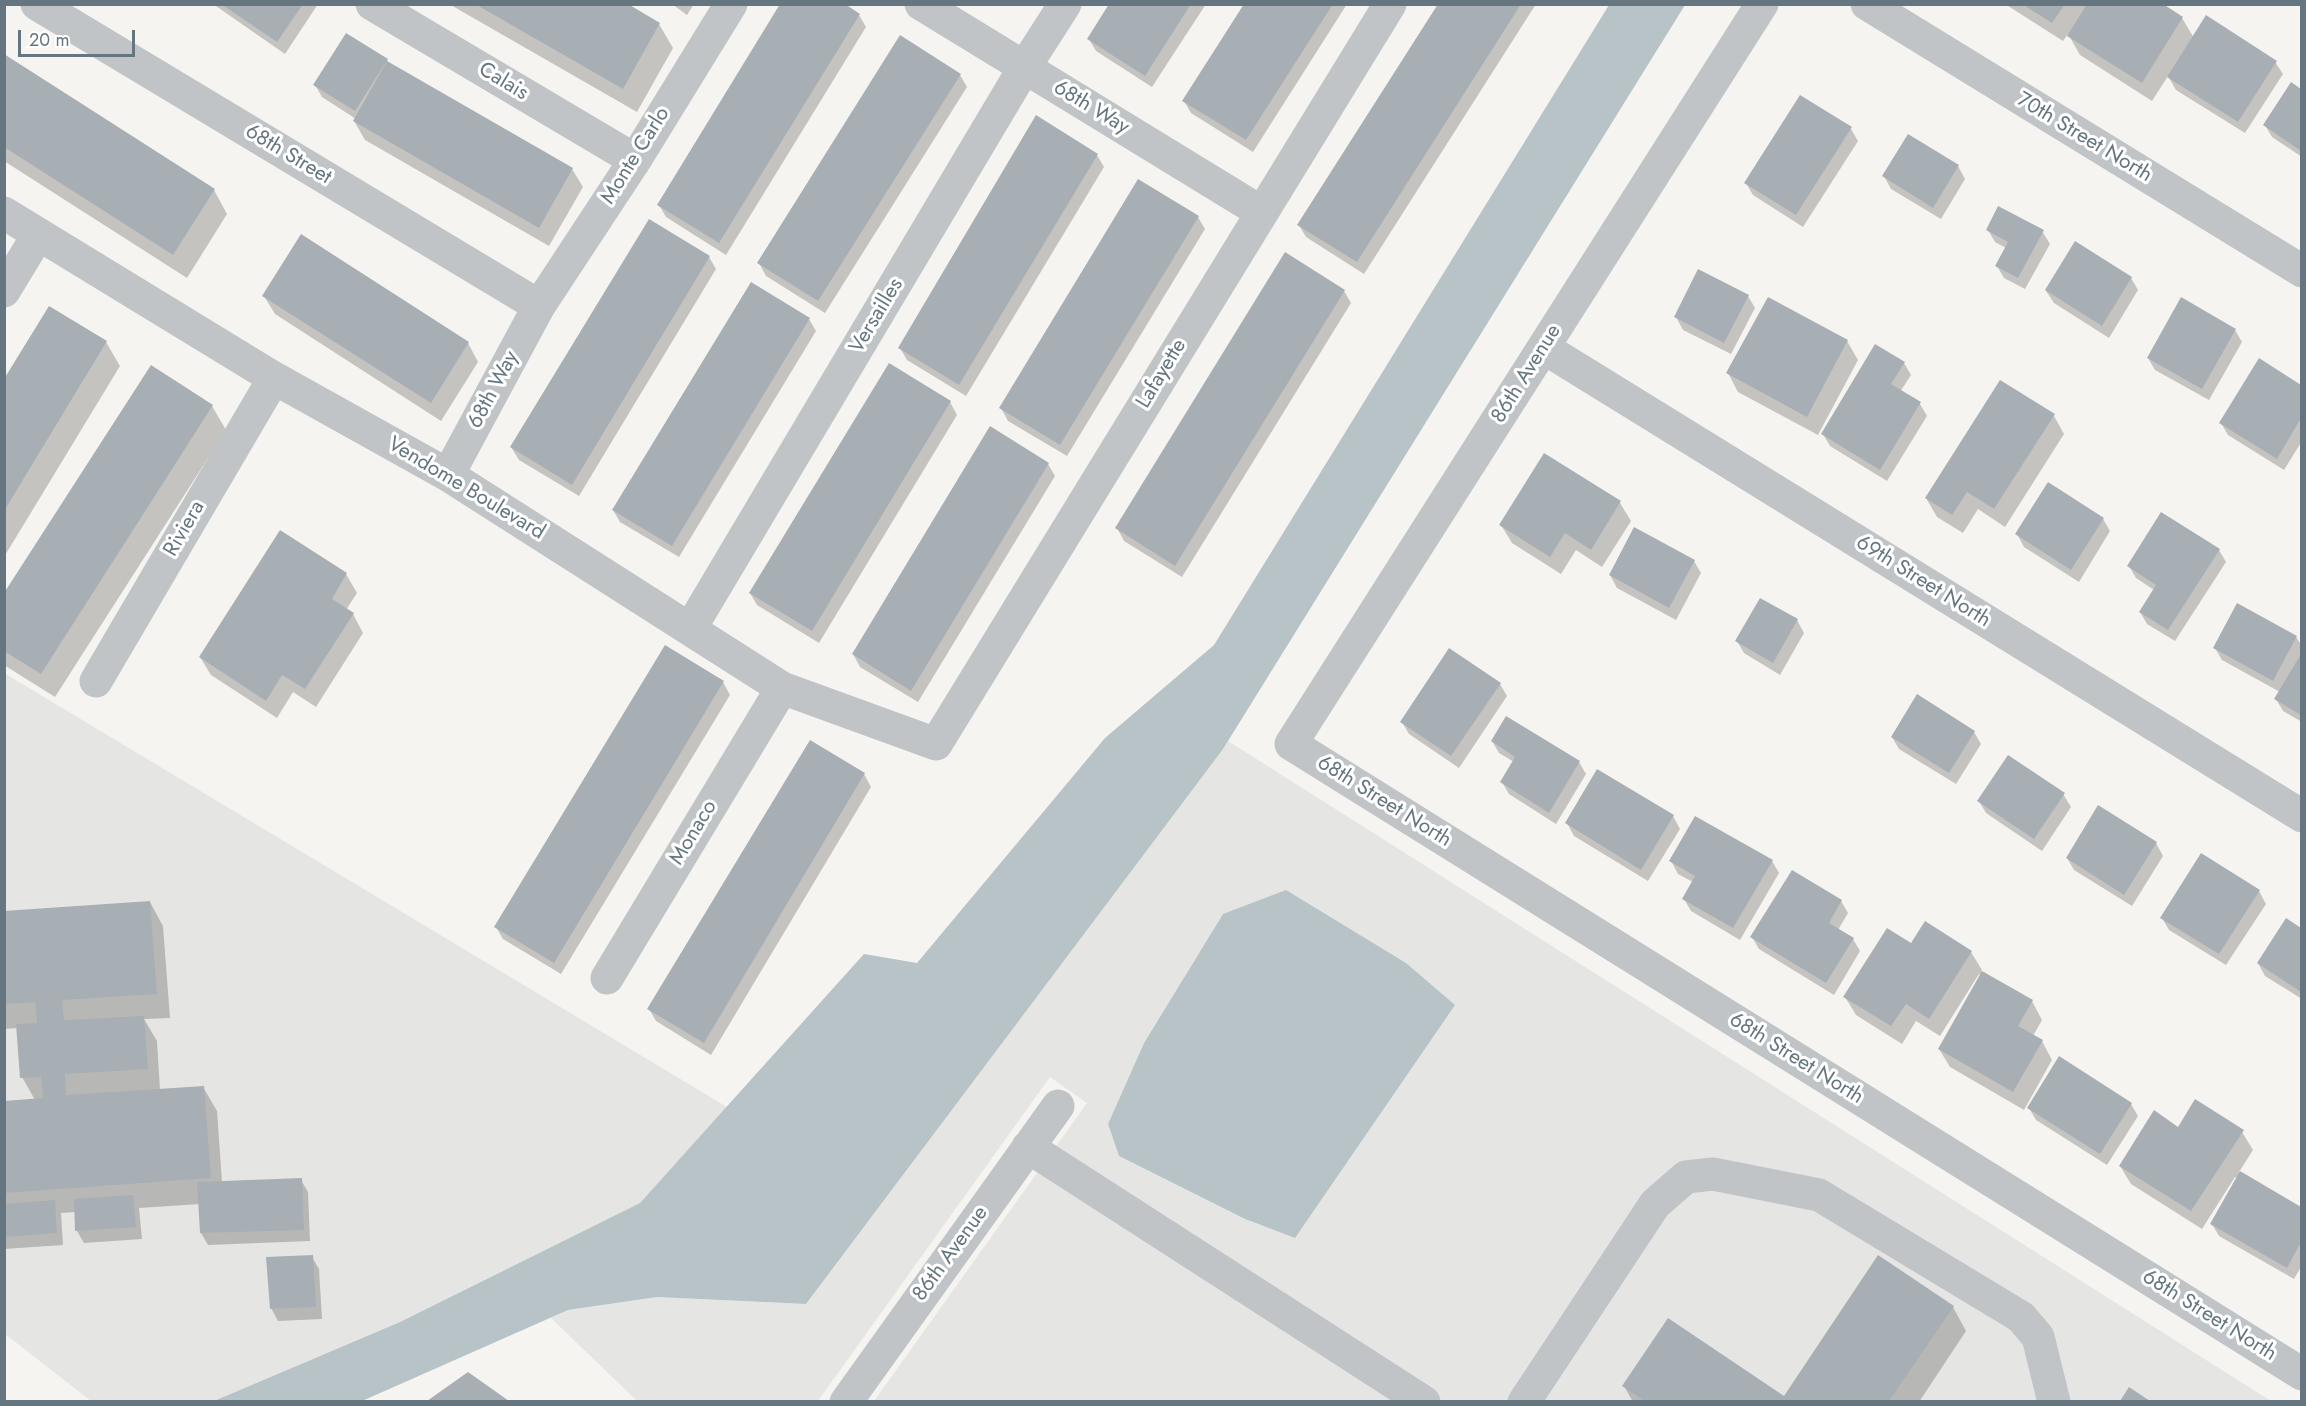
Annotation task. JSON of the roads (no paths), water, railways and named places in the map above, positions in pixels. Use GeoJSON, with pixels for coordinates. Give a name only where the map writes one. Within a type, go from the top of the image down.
{"type":"FeatureCollection","features":[{"type":"Feature","properties":{"kind":"street","name":"68th Street"},"geometry":{"type":"LineString","coordinates":[[38,4],[539,306]]}},
{"type":"Feature","properties":{"kind":"street","name":"Calais"},"geometry":{"type":"LineString","coordinates":[[372,4],[635,160]]}},
{"type":"Feature","properties":{"kind":"street","name":"Monte Carlo"},"geometry":{"type":"LineString","coordinates":[[539,306],[635,160],[731,4]]}},
{"type":"Feature","properties":{"kind":"street","name":"68th Way"},"geometry":{"type":"LineString","coordinates":[[921,4],[1261,212]]}},
{"type":"Feature","properties":{"kind":"street","name":"Versailles"},"geometry":{"type":"LineString","coordinates":[[690,629],[1024,68],[1065,4]]}},
{"type":"Feature","properties":{"kind":"street","name":"Lafayette"},"geometry":{"type":"LineString","coordinates":[[936,744],[1390,4]]}},
{"type":"Feature","properties":{"kind":"street","name":"86th Avenue"},"geometry":{"type":"LineString","coordinates":[[1291,744],[1762,4]]}},
{"type":"Feature","properties":{"kind":"street","name":"70th Street North"},"geometry":{"type":"LineString","coordinates":[[1867,4],[2301,271]]}},
{"type":"Feature","properties":{"kind":"street","name":"Vendome Boulevard"},"geometry":{"type":"LineString","coordinates":[[4,213],[274,378],[448,475],[782,688],[936,744]]}},
{"type":"Feature","properties":{"kind":"street"},"geometry":{"type":"LineString","coordinates":[[4,291],[38,235]]}},
{"type":"Feature","properties":{"kind":"street","name":"68th Way"},"geometry":{"type":"LineString","coordinates":[[448,475],[539,306]]}},
{"type":"Feature","properties":{"kind":"street","name":"69th Street North"},"geometry":{"type":"LineString","coordinates":[[1544,348],[2301,816]]}},
{"type":"Feature","properties":{"kind":"street","name":"Riviera"},"geometry":{"type":"LineString","coordinates":[[96,681],[274,378]]}},
{"type":"Feature","properties":{"kind":"street","name":"Monaco"},"geometry":{"type":"LineString","coordinates":[[607,978],[782,688]]}},
{"type":"Feature","properties":{"kind":"street","name":"68th Street North"},"geometry":{"type":"LineString","coordinates":[[1291,744],[2301,1374]]}},
{"type":"Feature","properties":{"kind":"street","name":"86th Avenue"},"geometry":{"type":"LineString","coordinates":[[846,1401],[1058,1106]]}},
{"type":"Feature","properties":{"kind":"street"},"geometry":{"type":"LineString","coordinates":[[1028,1147],[1424,1401]]}},
{"type":"Feature","properties":{"kind":"street"},"geometry":{"type":"LineString","coordinates":[[1529,1399],[1655,1204],[1686,1177],[1713,1174],[1819,1195],[2021,1317],[2038,1337],[2054,1401]]}}]}
